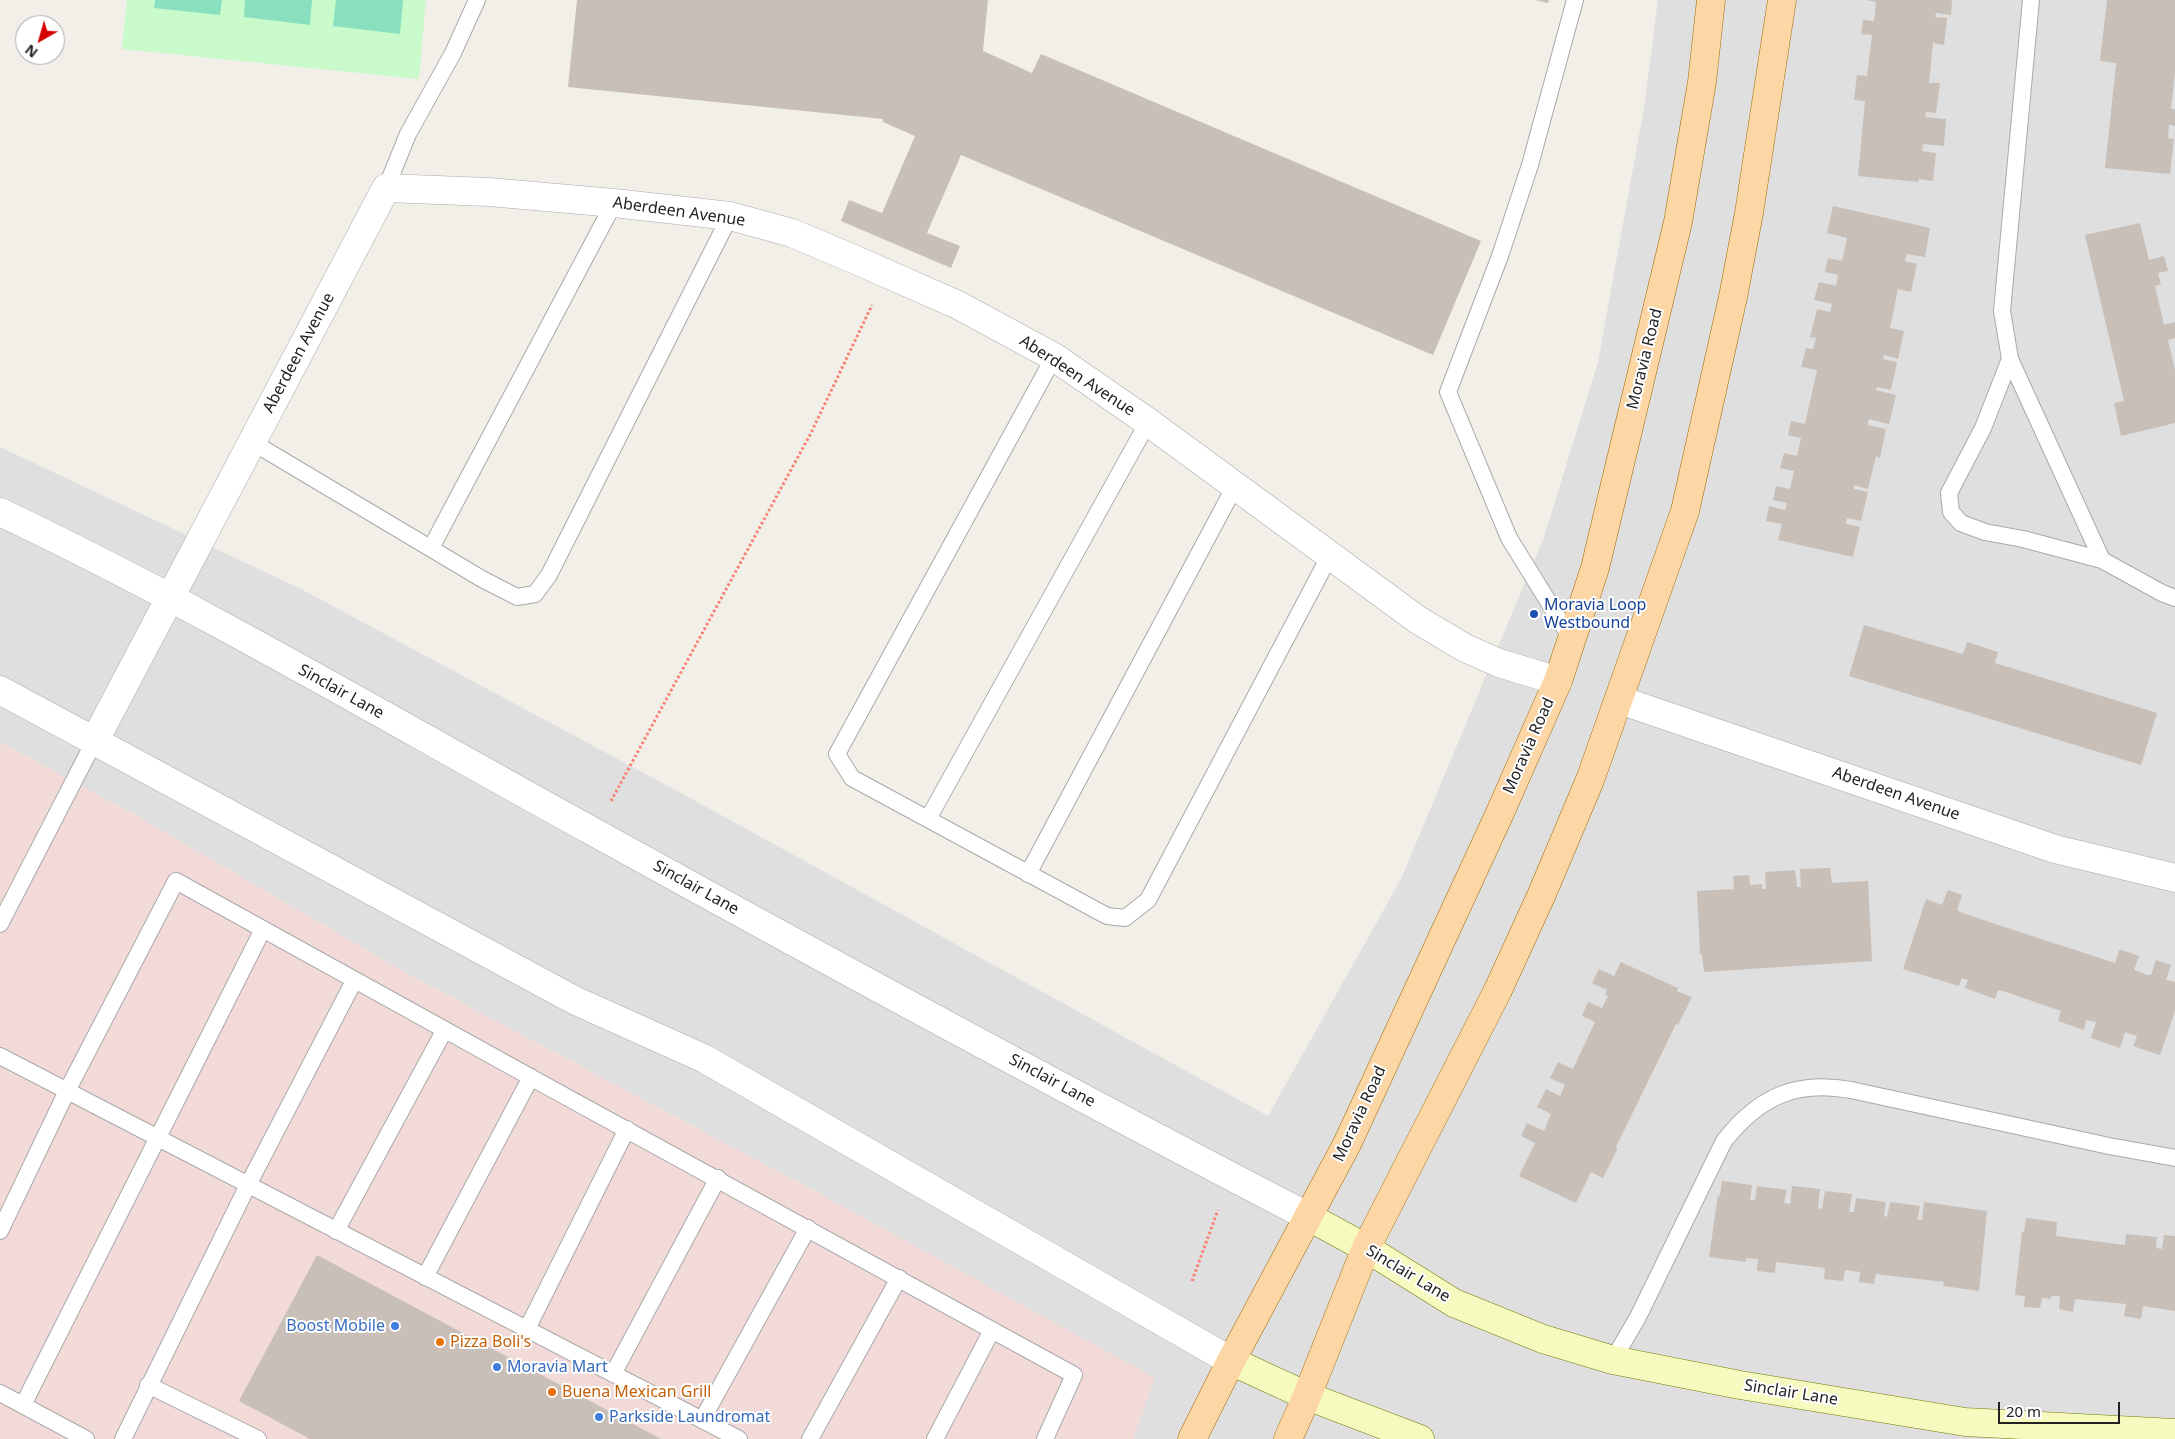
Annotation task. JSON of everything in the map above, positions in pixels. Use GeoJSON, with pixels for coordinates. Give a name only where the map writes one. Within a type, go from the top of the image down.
{"type":"FeatureCollection","features":[{"type":"Feature","properties":{"kind":"main road","name":"Moravia Road"},"geometry":{"type":"LineString","coordinates":[[1192,1439],[1231,1361],[1347,1144],[1499,815],[1558,681],[1594,568],[1678,222],[1702,82],[1711,0]]}},
{"type":"Feature","properties":{"kind":"main road"},"geometry":{"type":"LineString","coordinates":[[1288,1439],[1366,1248],[1498,990],[1586,789],[1620,700],[1687,501],[1748,223],[1782,0]]}},
{"type":"Feature","properties":{"kind":"main road","name":"Sinclair Lane"},"geometry":{"type":"LineString","coordinates":[[1309,1217],[1366,1248],[1454,1303],[1543,1339],[1613,1360],[1740,1385],[1965,1422],[2175,1433]]}},
{"type":"Feature","properties":{"kind":"main road"},"geometry":{"type":"LineString","coordinates":[[1231,1361],[1307,1396],[1420,1439]]}},
{"type":"Feature","properties":{"kind":"street","name":"Aberdeen Avenue"},"geometry":{"type":"LineString","coordinates":[[95,740],[386,188],[489,192],[614,203],[730,216],[792,233],[958,306],[1054,357],[1148,422],[1418,620],[1465,648],[1499,663],[1558,681]]}},
{"type":"Feature","properties":{"kind":"street","name":"Sinclair Lane"},"geometry":{"type":"LineString","coordinates":[[0,512],[170,597],[594,832],[1074,1093],[1309,1217]]}},
{"type":"Feature","properties":{"kind":"street"},"geometry":{"type":"LineString","coordinates":[[0,690],[574,1000],[705,1059],[1231,1361]]}},
{"type":"Feature","properties":{"kind":"street","name":"Aberdeen Avenue"},"geometry":{"type":"LineString","coordinates":[[1620,700],[2055,849],[2175,878]]}},
{"type":"Feature","properties":{"kind":"lane"},"geometry":{"type":"LineString","coordinates":[[386,188],[408,134],[453,53],[477,0]]}},
{"type":"Feature","properties":{"kind":"lane"},"geometry":{"type":"LineString","coordinates":[[1572,640],[1508,538],[1448,392],[1500,256],[1524,183],[1575,0]]}},
{"type":"Feature","properties":{"kind":"lane"},"geometry":{"type":"LineString","coordinates":[[2031,0],[2002,310],[2010,359],[2102,560]]}},
{"type":"Feature","properties":{"kind":"lane"},"geometry":{"type":"LineString","coordinates":[[431,548],[614,203]]}},
{"type":"Feature","properties":{"kind":"lane"},"geometry":{"type":"LineString","coordinates":[[252,442],[482,579],[517,597],[535,594],[548,575],[730,216]]}},
{"type":"Feature","properties":{"kind":"lane"},"geometry":{"type":"LineString","coordinates":[[1054,357],[838,754],[852,778],[1107,916],[1125,918],[1148,900],[1330,555]]}},
{"type":"Feature","properties":{"kind":"lane"},"geometry":{"type":"LineString","coordinates":[[2010,359],[1983,428],[1949,493],[1951,512],[1961,523],[1985,532],[2023,539],[2102,560],[2162,593],[2175,598]]}},
{"type":"Feature","properties":{"kind":"lane"},"geometry":{"type":"LineString","coordinates":[[928,819],[1148,422]]}},
{"type":"Feature","properties":{"kind":"lane"},"geometry":{"type":"LineString","coordinates":[[1028,874],[1235,486]]}},
{"type":"Feature","properties":{"kind":"lane"},"geometry":{"type":"LineString","coordinates":[[0,924],[95,740]]}},
{"type":"Feature","properties":{"kind":"lane"},"geometry":{"type":"LineString","coordinates":[[0,1231],[67,1091],[176,880],[444,1031],[718,1178],[1074,1375],[1045,1439]]}},
{"type":"Feature","properties":{"kind":"lane"},"geometry":{"type":"LineString","coordinates":[[23,1405],[263,929]]}},
{"type":"Feature","properties":{"kind":"lane"},"geometry":{"type":"LineString","coordinates":[[123,1439],[248,1185],[354,981]]}},
{"type":"Feature","properties":{"kind":"lane"},"geometry":{"type":"LineString","coordinates":[[336,1231],[444,1031]]}},
{"type":"Feature","properties":{"kind":"lane"},"geometry":{"type":"LineString","coordinates":[[0,1056],[738,1439]]}},
{"type":"Feature","properties":{"kind":"lane"},"geometry":{"type":"LineString","coordinates":[[425,1277],[531,1077]]}},
{"type":"Feature","properties":{"kind":"lane"},"geometry":{"type":"LineString","coordinates":[[1613,1360],[1638,1317],[1724,1141],[1737,1125],[1764,1102],[1788,1092],[1808,1087],[1828,1086],[2109,1146],[2175,1158]]}},
{"type":"Feature","properties":{"kind":"lane"},"geometry":{"type":"LineString","coordinates":[[527,1329],[627,1129]]}},
{"type":"Feature","properties":{"kind":"lane"},"geometry":{"type":"LineString","coordinates":[[613,1374],[718,1178]]}},
{"type":"Feature","properties":{"kind":"lane"},"geometry":{"type":"LineString","coordinates":[[702,1420],[808,1228]]}},
{"type":"Feature","properties":{"kind":"lane"},"geometry":{"type":"LineString","coordinates":[[810,1439],[899,1278]]}},
{"type":"Feature","properties":{"kind":"lane"},"geometry":{"type":"LineString","coordinates":[[935,1439],[992,1330]]}},
{"type":"Feature","properties":{"kind":"lane"},"geometry":{"type":"LineString","coordinates":[[148,1385],[258,1439]]}},
{"type":"Feature","properties":{"kind":"lane"},"geometry":{"type":"LineString","coordinates":[[0,1393],[86,1439]]}},
{"type":"Feature","properties":{"kind":"path"},"geometry":{"type":"LineString","coordinates":[[594,832],[811,432],[887,274]]}},
{"type":"Feature","properties":{"kind":"path"},"geometry":{"type":"LineString","coordinates":[[1192,1281],[1219,1209]]}},
{"type":"Feature","properties":{"kind":"shaded area"},"geometry":{"type":"Polygon","coordinates":[[[1658,0],[2175,0],[2175,1439],[1133,1439],[1154,1378],[824,1196],[406,973],[137,816],[0,742],[0,447],[303,590],[681,793],[1268,1116],[1401,879],[1544,537],[1598,362],[1644,108],[1658,0]]]}},
{"type":"Feature","properties":{"kind":"shaded area"},"geometry":{"type":"Polygon","coordinates":[[[0,742],[137,816],[406,973],[824,1196],[1155,1378],[1133,1439],[0,1439],[0,742]]]}},
{"type":"Feature","properties":{"kind":"green space"},"geometry":{"type":"Polygon","coordinates":[[[127,0],[426,0],[419,79],[122,49],[127,0]]]}},
{"type":"Feature","properties":{"kind":"green space"},"geometry":{"type":"Polygon","coordinates":[[[155,0],[222,0],[220,15],[154,8],[155,0]]]}},
{"type":"Feature","properties":{"kind":"green space"},"geometry":{"type":"Polygon","coordinates":[[[245,0],[312,0],[310,25],[244,17],[245,0]]]}},
{"type":"Feature","properties":{"kind":"green space"},"geometry":{"type":"Polygon","coordinates":[[[336,0],[403,0],[400,34],[333,26],[336,0]]]}},
{"type":"Feature","properties":{"kind":"building"},"geometry":{"type":"Polygon","coordinates":[[[577,0],[988,0],[983,51],[1032,73],[1041,54],[1481,241],[1433,355],[961,155],[927,233],[960,246],[951,268],[841,221],[849,200],[882,213],[915,136],[883,122],[883,119],[568,87],[577,0]]]}},
{"type":"Feature","properties":{"kind":"building"},"geometry":{"type":"Polygon","coordinates":[[[1535,0],[1549,0],[1548,3],[1535,0]]]}},
{"type":"Feature","properties":{"kind":"building"},"geometry":{"type":"Polygon","coordinates":[[[1867,0],[1952,0],[1951,15],[1936,13],[1935,17],[1947,18],[1944,45],[1933,43],[1929,83],[1940,83],[1936,113],[1926,112],[1925,117],[1946,119],[1944,146],[1923,144],[1922,151],[1936,153],[1933,181],[1919,179],[1918,182],[1858,176],[1865,101],[1854,100],[1857,75],[1867,76],[1872,35],[1861,34],[1863,20],[1874,21],[1876,2],[1867,0]]]}},
{"type":"Feature","properties":{"kind":"building"},"geometry":{"type":"Polygon","coordinates":[[[2107,0],[2175,0],[2175,71],[2171,109],[2175,109],[2175,126],[2169,125],[2168,138],[2174,139],[2170,174],[2105,168],[2116,65],[2116,63],[2100,61],[2107,0]]]}},
{"type":"Feature","properties":{"kind":"building"},"geometry":{"type":"Polygon","coordinates":[[[1833,206],[1930,228],[1925,257],[1907,254],[1905,261],[1917,264],[1911,292],[1898,289],[1890,328],[1904,331],[1898,359],[1884,355],[1883,359],[1897,362],[1891,390],[1877,387],[1876,390],[1896,395],[1889,424],[1869,419],[1868,425],[1886,429],[1880,458],[1876,456],[1868,489],[1854,485],[1854,489],[1868,492],[1861,521],[1847,518],[1846,524],[1860,527],[1853,557],[1778,540],[1782,524],[1766,521],[1769,506],[1785,510],[1787,503],[1773,500],[1776,486],[1790,489],[1794,471],[1780,468],[1784,453],[1797,456],[1801,438],[1788,435],[1791,421],[1805,424],[1817,370],[1801,367],[1806,348],[1813,349],[1816,338],[1810,337],[1817,309],[1830,312],[1832,304],[1814,300],[1819,282],[1836,286],[1838,275],[1825,272],[1828,258],[1842,261],[1847,238],[1827,233],[1833,206]]]}},
{"type":"Feature","properties":{"kind":"building"},"geometry":{"type":"Polygon","coordinates":[[[2140,223],[2149,260],[2164,256],[2168,271],[2158,273],[2161,284],[2155,286],[2164,325],[2175,322],[2175,338],[2168,340],[2175,370],[2175,423],[2121,436],[2114,403],[2124,401],[2085,235],[2140,223]]]}},
{"type":"Feature","properties":{"kind":"building"},"geometry":{"type":"Polygon","coordinates":[[[1864,625],[1963,654],[1967,642],[1998,652],[1995,663],[2157,713],[2141,765],[1849,676],[1864,625]]]}},
{"type":"Feature","properties":{"kind":"building"},"geometry":{"type":"Polygon","coordinates":[[[1830,868],[1832,883],[1868,881],[1872,961],[1704,972],[1702,954],[1700,954],[1697,891],[1734,889],[1733,876],[1749,875],[1750,885],[1762,884],[1762,889],[1766,889],[1765,872],[1795,870],[1797,887],[1801,887],[1800,869],[1830,868]]]}},
{"type":"Feature","properties":{"kind":"building"},"geometry":{"type":"Polygon","coordinates":[[[1948,890],[1962,895],[1957,910],[1989,922],[2115,963],[2119,950],[2122,950],[2139,956],[2134,970],[2148,975],[2151,975],[2156,960],[2171,965],[2166,980],[2175,982],[2175,1011],[2160,1055],[2133,1046],[2137,1036],[2125,1032],[2120,1048],[2091,1038],[2096,1022],[2086,1020],[2084,1030],[2058,1021],[2061,1011],[2003,991],[1998,990],[1995,999],[1965,988],[1968,980],[1962,978],[1959,986],[1903,969],[1926,899],[1942,905],[1948,890]]]}},
{"type":"Feature","properties":{"kind":"building"},"geometry":{"type":"Polygon","coordinates":[[[1621,962],[1678,988],[1677,991],[1692,997],[1678,1025],[1676,1024],[1616,1147],[1617,1150],[1603,1178],[1591,1172],[1576,1203],[1519,1176],[1535,1143],[1521,1136],[1527,1123],[1544,1131],[1551,1114],[1537,1107],[1546,1089],[1560,1096],[1565,1085],[1550,1078],[1558,1062],[1573,1069],[1595,1022],[1582,1016],[1588,1002],[1602,1008],[1608,996],[1605,995],[1607,990],[1592,983],[1599,969],[1614,976],[1621,962]]]}},
{"type":"Feature","properties":{"kind":"building"},"geometry":{"type":"Polygon","coordinates":[[[1722,1181],[1752,1185],[1750,1200],[1755,1200],[1757,1186],[1787,1190],[1784,1203],[1790,1204],[1792,1186],[1820,1189],[1818,1208],[1822,1209],[1825,1191],[1852,1194],[1849,1212],[1854,1212],[1856,1198],[1886,1202],[1884,1216],[1887,1217],[1890,1202],[1920,1206],[1917,1220],[1922,1220],[1924,1202],[1987,1211],[1979,1291],[1943,1286],[1944,1282],[1876,1274],[1874,1284],[1859,1282],[1860,1272],[1847,1270],[1845,1270],[1843,1281],[1824,1279],[1825,1268],[1776,1262],[1775,1273],[1757,1271],[1758,1259],[1746,1258],[1746,1262],[1709,1257],[1718,1195],[1720,1196],[1722,1181]]]}},
{"type":"Feature","properties":{"kind":"building"},"geometry":{"type":"Polygon","coordinates":[[[2026,1218],[2057,1222],[2056,1236],[2125,1245],[2126,1234],[2157,1237],[2156,1248],[2162,1249],[2164,1235],[2175,1236],[2175,1311],[2143,1306],[2141,1319],[2124,1316],[2126,1304],[2075,1299],[2073,1312],[2059,1309],[2060,1296],[2051,1296],[2051,1299],[2042,1298],[2040,1308],[2024,1307],[2025,1296],[2015,1295],[2022,1232],[2024,1232],[2026,1218]]]}},
{"type":"Feature","properties":{"kind":"building"},"geometry":{"type":"Polygon","coordinates":[[[317,1255],[661,1439],[310,1439],[239,1401],[317,1255]]]}},
{"type":"Feature","properties":{"kind":"place","name":"Moravia Loop Westbound"},"geometry":{"type":"Point","coordinates":[1534,614]}},
{"type":"Feature","properties":{"kind":"place","name":"Boost Mobile"},"geometry":{"type":"Point","coordinates":[395,1326]}},
{"type":"Feature","properties":{"kind":"place","name":"Pizza Boli's"},"geometry":{"type":"Point","coordinates":[440,1342]}},
{"type":"Feature","properties":{"kind":"place","name":"Moravia Mart"},"geometry":{"type":"Point","coordinates":[497,1367]}},
{"type":"Feature","properties":{"kind":"place","name":"Buena Mexican Grill"},"geometry":{"type":"Point","coordinates":[552,1392]}},
{"type":"Feature","properties":{"kind":"place","name":"Parkside Laundromat"},"geometry":{"type":"Point","coordinates":[599,1417]}}]}
